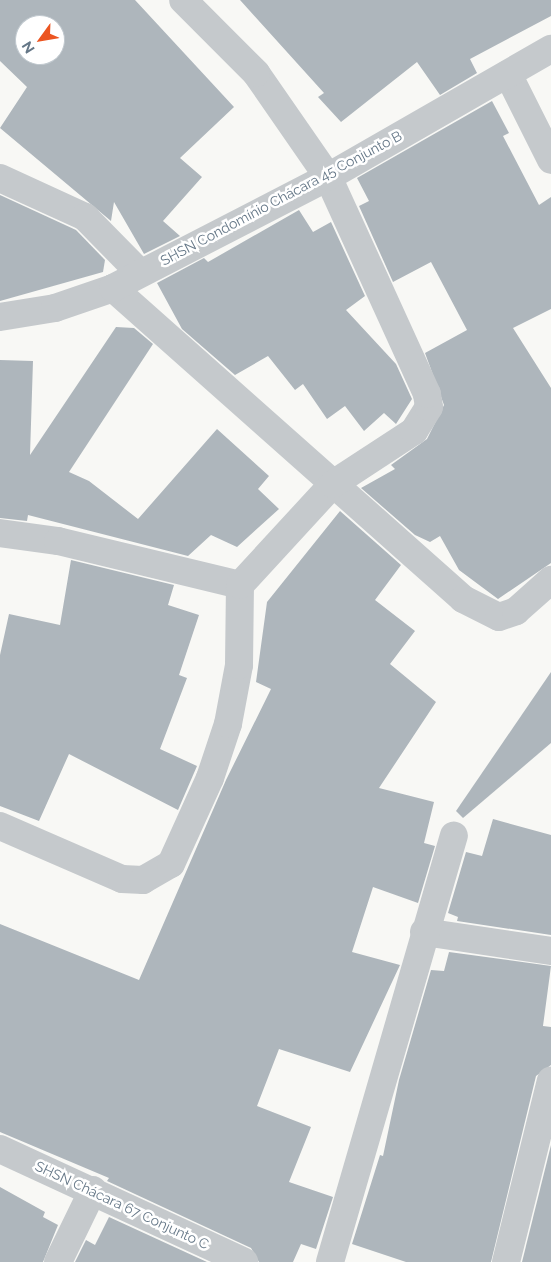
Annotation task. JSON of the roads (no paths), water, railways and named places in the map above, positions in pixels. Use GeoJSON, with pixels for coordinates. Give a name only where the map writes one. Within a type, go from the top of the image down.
{"type":"FeatureCollection","features":[{"type":"Feature","properties":{"kind":"street"},"geometry":{"type":"LineString","coordinates":[[0,826],[122,879],[143,880],[171,864],[210,778],[228,724],[239,665],[240,585],[333,484],[414,431],[428,407],[427,394],[328,177],[256,73],[183,0]]}},
{"type":"Feature","properties":{"kind":"street","name":"SHSN Condomínio Chácara 45 Conjunto B"},"geometry":{"type":"LineString","coordinates":[[0,317],[55,308],[113,288],[328,177],[551,49]]}},
{"type":"Feature","properties":{"kind":"street"},"geometry":{"type":"LineString","coordinates":[[508,74],[551,160]]}},
{"type":"Feature","properties":{"kind":"street"},"geometry":{"type":"LineString","coordinates":[[0,178],[85,217],[140,273]]}},
{"type":"Feature","properties":{"kind":"street"},"geometry":{"type":"LineString","coordinates":[[113,288],[333,484],[484,612],[499,616],[516,611],[551,580]]}},
{"type":"Feature","properties":{"kind":"street"},"geometry":{"type":"LineString","coordinates":[[0,533],[58,541],[240,585]]}},
{"type":"Feature","properties":{"kind":"street"},"geometry":{"type":"LineString","coordinates":[[330,1262],[424,932],[454,836]]}},
{"type":"Feature","properties":{"kind":"street"},"geometry":{"type":"LineString","coordinates":[[424,932],[551,951]]}},
{"type":"Feature","properties":{"kind":"street"},"geometry":{"type":"LineString","coordinates":[[506,1262],[551,1080]]}},
{"type":"Feature","properties":{"kind":"street","name":"SHSN Chácara 67 Conjunto C"},"geometry":{"type":"LineString","coordinates":[[0,1149],[93,1190],[244,1262]]}},
{"type":"Feature","properties":{"kind":"street"},"geometry":{"type":"LineString","coordinates":[[58,1262],[93,1190]]}}]}
